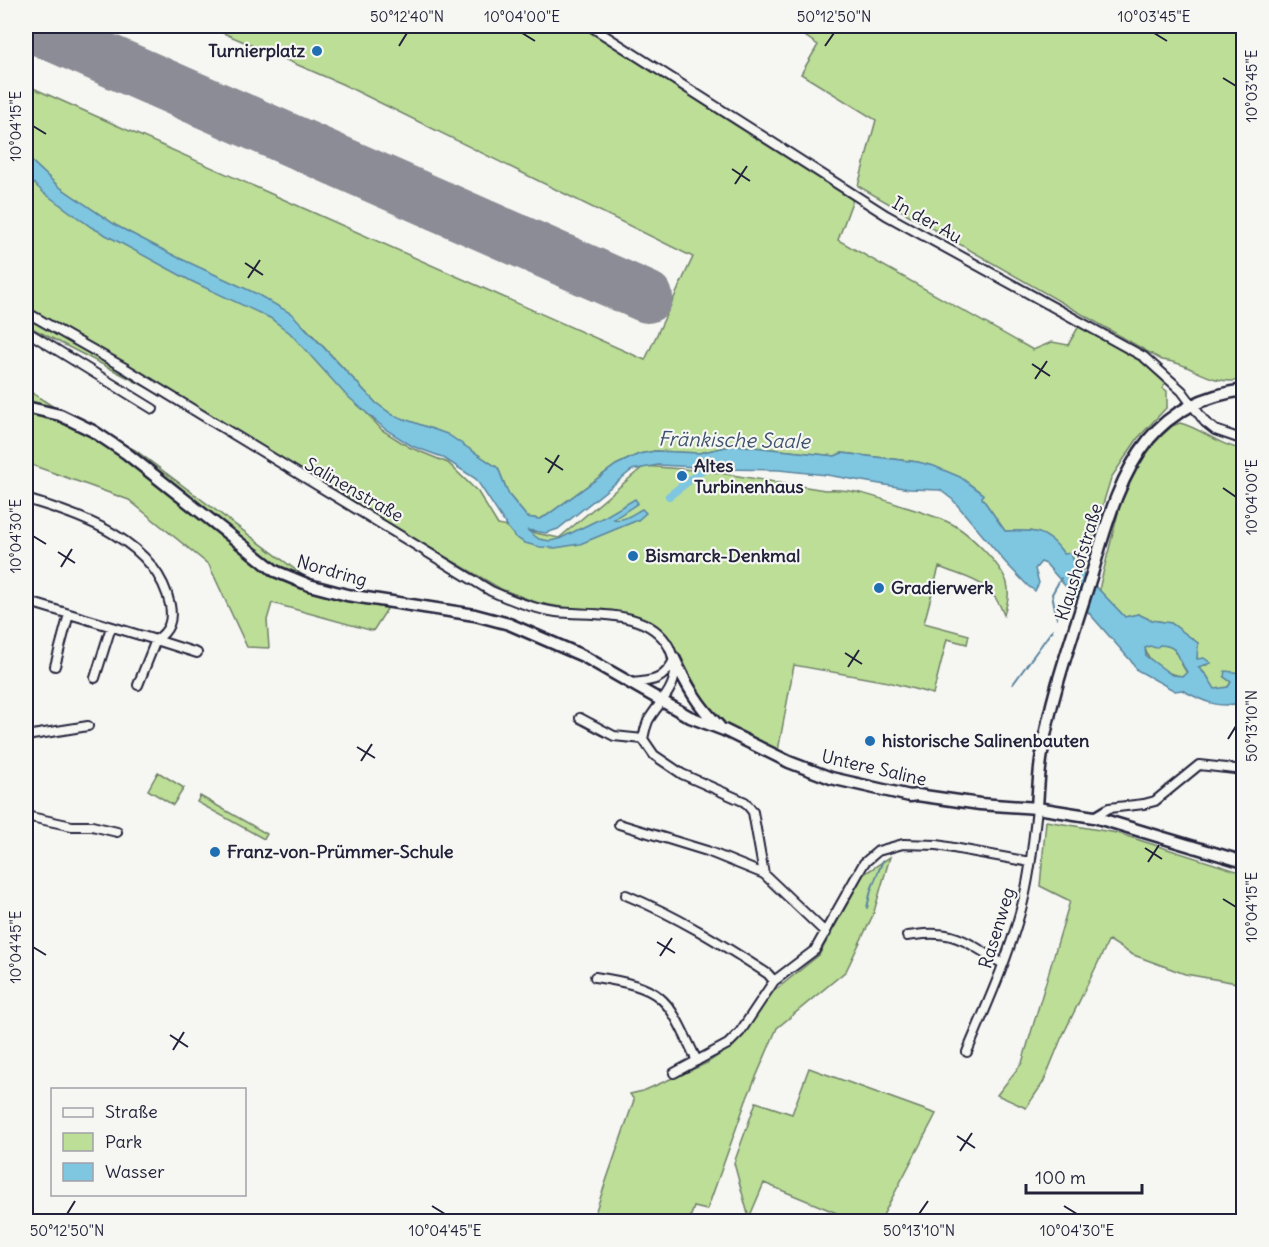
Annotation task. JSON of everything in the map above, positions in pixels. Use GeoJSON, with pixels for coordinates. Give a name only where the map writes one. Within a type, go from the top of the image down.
{"type":"FeatureCollection","features":[{"type":"Feature","properties":{"kind":"main road","name":"Klaushofstraße"},"geometry":{"type":"LineString","coordinates":[[1037,808],[1044,743],[1056,692],[1112,508],[1125,477],[1150,438],[1171,418],[1193,405],[1222,393],[1244,390]]}},
{"type":"Feature","properties":{"kind":"main road","name":"Nordring"},"geometry":{"type":"LineString","coordinates":[[26,407],[60,416],[93,431],[118,447],[275,571],[309,585],[347,595],[475,615],[509,624],[567,648],[662,701]]}},
{"type":"Feature","properties":{"kind":"main road"},"geometry":{"type":"LineString","coordinates":[[674,658],[704,712],[724,730]]}},
{"type":"Feature","properties":{"kind":"main road","name":"Untere Saline"},"geometry":{"type":"LineString","coordinates":[[662,701],[690,717],[724,730],[789,762],[831,778],[910,796],[1037,808],[1094,817],[1244,862]]}},
{"type":"Feature","properties":{"kind":"street","name":"In der Au"},"geometry":{"type":"LineString","coordinates":[[590,26],[886,215],[1144,357],[1182,391],[1205,422],[1215,430],[1244,440]]}},
{"type":"Feature","properties":{"kind":"street","name":"Salinenstraße"},"geometry":{"type":"LineString","coordinates":[[26,312],[123,367],[491,591],[539,609],[556,612],[601,613],[628,618],[662,635],[674,658]]}},
{"type":"Feature","properties":{"kind":"street"},"geometry":{"type":"LineString","coordinates":[[26,331],[153,409]]}},
{"type":"Feature","properties":{"kind":"street"},"geometry":{"type":"LineString","coordinates":[[26,499],[70,514],[101,528],[124,541],[152,566],[168,596],[172,613],[170,626],[165,634],[156,640],[138,685]]}},
{"type":"Feature","properties":{"kind":"street"},"geometry":{"type":"LineString","coordinates":[[26,612],[27,601],[197,653]]}},
{"type":"Feature","properties":{"kind":"street"},"geometry":{"type":"LineString","coordinates":[[55,666],[69,614]]}},
{"type":"Feature","properties":{"kind":"street"},"geometry":{"type":"LineString","coordinates":[[95,678],[111,627]]}},
{"type":"Feature","properties":{"kind":"street"},"geometry":{"type":"LineString","coordinates":[[631,683],[660,678],[668,670],[674,658]]}},
{"type":"Feature","properties":{"kind":"street"},"geometry":{"type":"LineString","coordinates":[[674,658],[675,674],[671,687],[648,722],[643,739],[654,756],[682,774],[745,802],[753,812],[764,874]]}},
{"type":"Feature","properties":{"kind":"street"},"geometry":{"type":"LineString","coordinates":[[580,718],[614,736],[643,739]]}},
{"type":"Feature","properties":{"kind":"street"},"geometry":{"type":"LineString","coordinates":[[26,736],[88,726]]}},
{"type":"Feature","properties":{"kind":"street"},"geometry":{"type":"LineString","coordinates":[[1094,817],[1109,808],[1155,801],[1199,765],[1244,770]]}},
{"type":"Feature","properties":{"kind":"street","name":"Rasenweg"},"geometry":{"type":"LineString","coordinates":[[967,1052],[1020,914],[1037,808]]}},
{"type":"Feature","properties":{"kind":"street"},"geometry":{"type":"LineString","coordinates":[[26,816],[72,826],[92,826],[117,832]]}},
{"type":"Feature","properties":{"kind":"street"},"geometry":{"type":"LineString","coordinates":[[619,824],[707,851],[764,874],[826,933]]}},
{"type":"Feature","properties":{"kind":"street"},"geometry":{"type":"LineString","coordinates":[[674,1073],[728,1044],[740,1032],[774,981],[815,950],[864,863],[878,852],[903,844],[937,845],[1030,862]]}},
{"type":"Feature","properties":{"kind":"street"},"geometry":{"type":"LineString","coordinates":[[626,895],[659,909],[707,935],[768,974],[774,981]]}},
{"type":"Feature","properties":{"kind":"street"},"geometry":{"type":"LineString","coordinates":[[907,936],[936,933],[949,935],[961,939],[1002,964]]}},
{"type":"Feature","properties":{"kind":"street"},"geometry":{"type":"LineString","coordinates":[[595,977],[631,983],[663,999],[674,1012],[697,1061]]}},
{"type":"Feature","properties":{"kind":"green space"},"geometry":{"type":"Polygon","coordinates":[[[207,26],[583,26],[853,199],[838,240],[1033,350],[1052,342],[1068,345],[1079,326],[1142,362],[1165,383],[1163,388],[1167,391],[1167,407],[1138,438],[1111,478],[1082,572],[1076,568],[1071,554],[1064,554],[1045,535],[1031,531],[1005,531],[982,498],[918,462],[842,453],[835,456],[735,445],[699,453],[655,451],[639,454],[616,465],[546,516],[539,519],[527,517],[509,495],[498,468],[471,450],[392,415],[376,403],[306,328],[117,226],[58,186],[26,156],[26,85],[645,360],[693,257],[342,84],[207,26]]]}},
{"type":"Feature","properties":{"kind":"green space"},"geometry":{"type":"Polygon","coordinates":[[[790,26],[1243,26],[1243,380],[1220,380],[1183,365],[1162,360],[858,186],[876,120],[801,74],[818,45],[790,26]]]}},
{"type":"Feature","properties":{"kind":"green space"},"geometry":{"type":"Polygon","coordinates":[[[26,167],[51,192],[279,317],[382,430],[409,447],[448,463],[478,492],[498,525],[559,538],[644,466],[707,471],[825,490],[855,492],[874,496],[938,518],[965,533],[983,549],[1004,576],[1008,599],[1004,615],[999,603],[986,588],[939,567],[924,623],[969,635],[967,644],[947,639],[933,694],[888,682],[794,665],[778,751],[709,716],[661,635],[620,617],[538,603],[501,589],[210,420],[26,325],[26,167]]]}},
{"type":"Feature","properties":{"kind":"green space"},"geometry":{"type":"Polygon","coordinates":[[[26,389],[66,415],[135,450],[308,579],[391,603],[373,631],[272,603],[267,620],[269,648],[247,647],[209,565],[129,500],[26,463],[26,389]]]}},
{"type":"Feature","properties":{"kind":"green space"},"geometry":{"type":"Polygon","coordinates":[[[1180,423],[1226,445],[1243,449],[1243,673],[1224,677],[1231,682],[1228,687],[1215,690],[1198,666],[1206,665],[1197,659],[1198,643],[1171,623],[1151,620],[1138,614],[1125,617],[1100,591],[1124,489],[1150,447],[1172,426],[1180,423]]]}},
{"type":"Feature","properties":{"kind":"green space"},"geometry":{"type":"Polygon","coordinates":[[[1150,645],[1172,647],[1187,673],[1183,676],[1177,675],[1159,668],[1147,654],[1145,648],[1150,645]]]}},
{"type":"Feature","properties":{"kind":"green space"},"geometry":{"type":"Polygon","coordinates":[[[158,772],[184,788],[173,805],[148,790],[158,772]]]}},
{"type":"Feature","properties":{"kind":"green space"},"geometry":{"type":"Polygon","coordinates":[[[200,796],[267,834],[264,839],[197,802],[200,796]]]}},
{"type":"Feature","properties":{"kind":"green space"},"geometry":{"type":"Polygon","coordinates":[[[1046,821],[1117,833],[1243,873],[1243,984],[1185,974],[1131,954],[1109,940],[1061,1039],[1043,1083],[1026,1108],[997,1095],[1022,1063],[1070,901],[1040,886],[1046,821]]]}},
{"type":"Feature","properties":{"kind":"green space"},"geometry":{"type":"Polygon","coordinates":[[[890,857],[873,915],[846,971],[777,1028],[747,1098],[707,1210],[694,1207],[689,1221],[592,1222],[634,1100],[630,1094],[643,1091],[707,1063],[735,1044],[768,996],[819,955],[864,874],[890,857]]]}},
{"type":"Feature","properties":{"kind":"green space"},"geometry":{"type":"Polygon","coordinates":[[[809,1068],[936,1114],[880,1221],[856,1221],[764,1183],[749,1218],[734,1163],[756,1102],[792,1114],[809,1068]]]}},
{"type":"Feature","properties":{"kind":"water"},"geometry":{"type":"Polygon","coordinates":[[[26,156],[58,186],[117,226],[255,293],[292,314],[376,403],[393,415],[447,434],[498,468],[509,495],[527,517],[539,519],[546,516],[616,465],[639,454],[655,451],[699,453],[735,445],[835,456],[842,453],[934,466],[960,477],[983,494],[982,498],[1005,531],[1031,531],[1045,535],[1064,554],[1071,553],[1076,568],[1125,617],[1138,614],[1151,620],[1171,623],[1198,643],[1197,659],[1204,658],[1211,663],[1198,667],[1215,689],[1228,687],[1231,682],[1224,677],[1225,671],[1243,673],[1243,702],[1227,705],[1211,703],[1182,690],[1175,691],[1137,670],[1046,564],[1041,562],[1035,569],[1039,583],[1035,591],[1005,562],[953,500],[940,490],[909,489],[827,475],[779,470],[719,469],[707,471],[696,467],[658,465],[632,470],[558,529],[546,533],[527,530],[539,539],[550,541],[559,539],[635,499],[638,503],[614,519],[625,518],[642,509],[646,513],[638,520],[580,544],[555,548],[525,543],[515,537],[508,528],[476,479],[442,457],[412,446],[385,429],[345,394],[290,333],[270,318],[191,281],[91,227],[44,193],[26,176],[26,156]],[[1167,646],[1145,648],[1146,656],[1172,675],[1183,676],[1187,672],[1175,650],[1167,646]]]}},
{"type":"Feature","properties":{"kind":"waterway"},"geometry":{"type":"LineString","coordinates":[[669,496],[703,470]]}},
{"type":"Feature","properties":{"kind":"waterway"},"geometry":{"type":"LineString","coordinates":[[1057,619],[1052,594],[1061,578]]}},
{"type":"Feature","properties":{"kind":"waterway"},"geometry":{"type":"LineString","coordinates":[[1013,684],[1053,629]]}},
{"type":"Feature","properties":{"kind":"waterway"},"geometry":{"type":"LineString","coordinates":[[867,908],[871,890],[883,860]]}},
{"type":"Feature","properties":{"kind":"taxiway"},"geometry":{"type":"LineString","coordinates":[[73,44],[79,26]]}},
{"type":"Feature","properties":{"kind":"runway"},"geometry":{"type":"LineString","coordinates":[[31,26],[647,297]]}},
{"type":"Feature","properties":{"kind":"place","name":"Turnierplatz"},"geometry":{"type":"Point","coordinates":[317,51]}},
{"type":"Feature","properties":{"kind":"place","name":"Altes Turbinenhaus"},"geometry":{"type":"Point","coordinates":[682,476]}},
{"type":"Feature","properties":{"kind":"place","name":"Bismarck-Denkmal"},"geometry":{"type":"Point","coordinates":[633,556]}},
{"type":"Feature","properties":{"kind":"place","name":"Gradierwerk"},"geometry":{"type":"Point","coordinates":[879,588]}},
{"type":"Feature","properties":{"kind":"place","name":"historische Salinenbauten"},"geometry":{"type":"Point","coordinates":[870,741]}},
{"type":"Feature","properties":{"kind":"place","name":"Franz-von-Prümmer-Schule"},"geometry":{"type":"Point","coordinates":[215,852]}},
{"type":"Feature","properties":{"kind":"water label","name":"Fränkische Saale"},"geometry":{"type":"Point","coordinates":[734,440]}}]}
